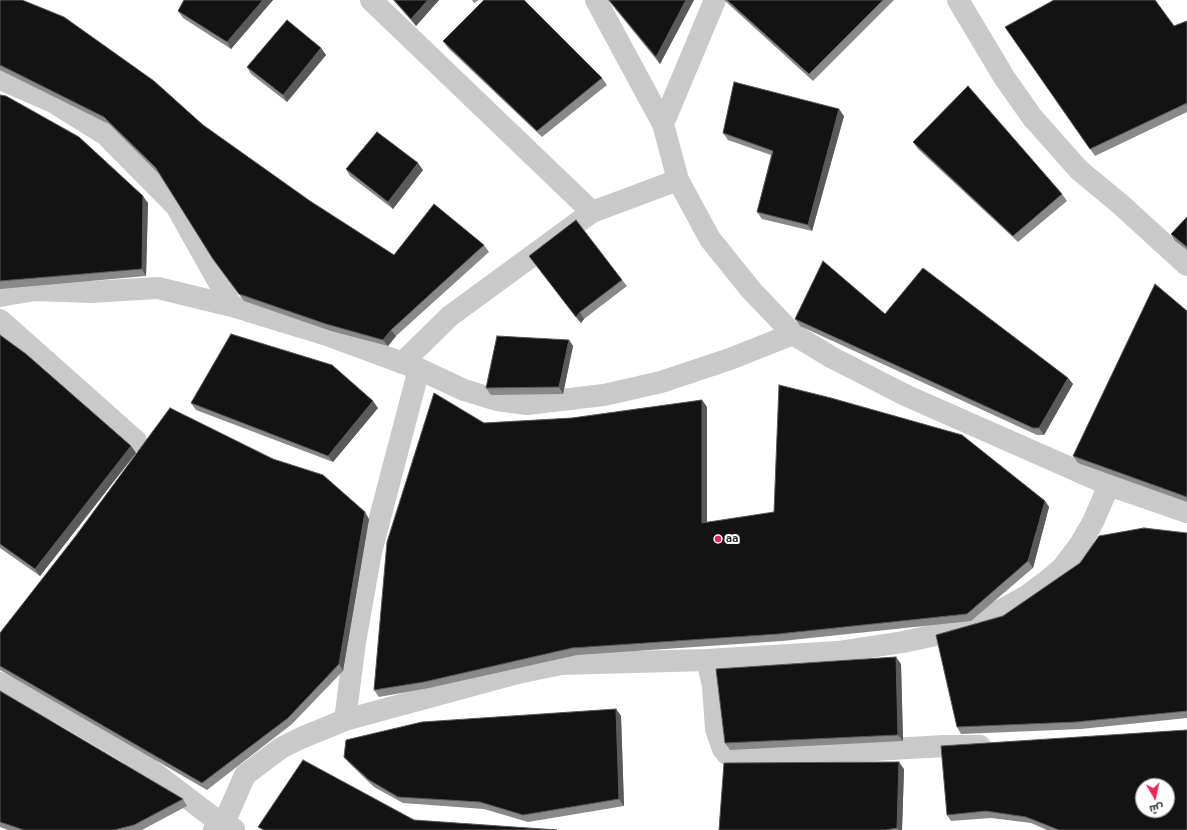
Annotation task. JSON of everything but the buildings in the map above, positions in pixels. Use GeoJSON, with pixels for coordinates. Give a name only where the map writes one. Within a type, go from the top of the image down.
{"type":"FeatureCollection","features":[{"type":"Feature","properties":{"kind":"street"},"geometry":{"type":"LineString","coordinates":[[371,0],[592,212]]}},
{"type":"Feature","properties":{"kind":"street"},"geometry":{"type":"LineString","coordinates":[[596,0],[663,124],[678,180],[710,239],[752,290],[793,334],[831,358],[905,395],[1109,485],[1187,512]]}},
{"type":"Feature","properties":{"kind":"street"},"geometry":{"type":"LineString","coordinates":[[663,124],[715,0]]}},
{"type":"Feature","properties":{"kind":"street"},"geometry":{"type":"LineString","coordinates":[[958,0],[1004,77],[1032,117],[1080,170],[1187,264]]}},
{"type":"Feature","properties":{"kind":"street"},"geometry":{"type":"LineString","coordinates":[[0,79],[52,102],[106,135],[176,206],[232,306]]}},
{"type":"Feature","properties":{"kind":"street"},"geometry":{"type":"LineString","coordinates":[[344,720],[355,642],[371,552],[410,366],[450,316],[592,212],[678,180]]}},
{"type":"Feature","properties":{"kind":"street"},"geometry":{"type":"LineString","coordinates":[[0,296],[35,290],[91,292],[158,288],[232,306],[327,335],[410,366],[464,390],[497,400],[527,404],[604,395],[661,382],[730,360],[793,334]]}},
{"type":"Feature","properties":{"kind":"street"},"geometry":{"type":"LineString","coordinates":[[0,320],[136,441]]}},
{"type":"Feature","properties":{"kind":"street"},"geometry":{"type":"LineString","coordinates":[[0,683],[64,715],[127,752],[225,828],[245,775],[281,748],[300,738],[344,720],[518,673],[561,664],[707,660],[846,651],[903,642],[940,634],[985,619],[1025,597],[1048,580],[1063,566],[1079,546],[1093,522],[1109,485]]}},
{"type":"Feature","properties":{"kind":"street"},"geometry":{"type":"LineString","coordinates":[[707,660],[712,686],[716,729],[722,749],[727,754],[732,756],[748,757],[945,746],[998,746]]}},
{"type":"Feature","properties":{"kind":"place","name":"aa"},"geometry":{"type":"Point","coordinates":[718,539]}}]}
